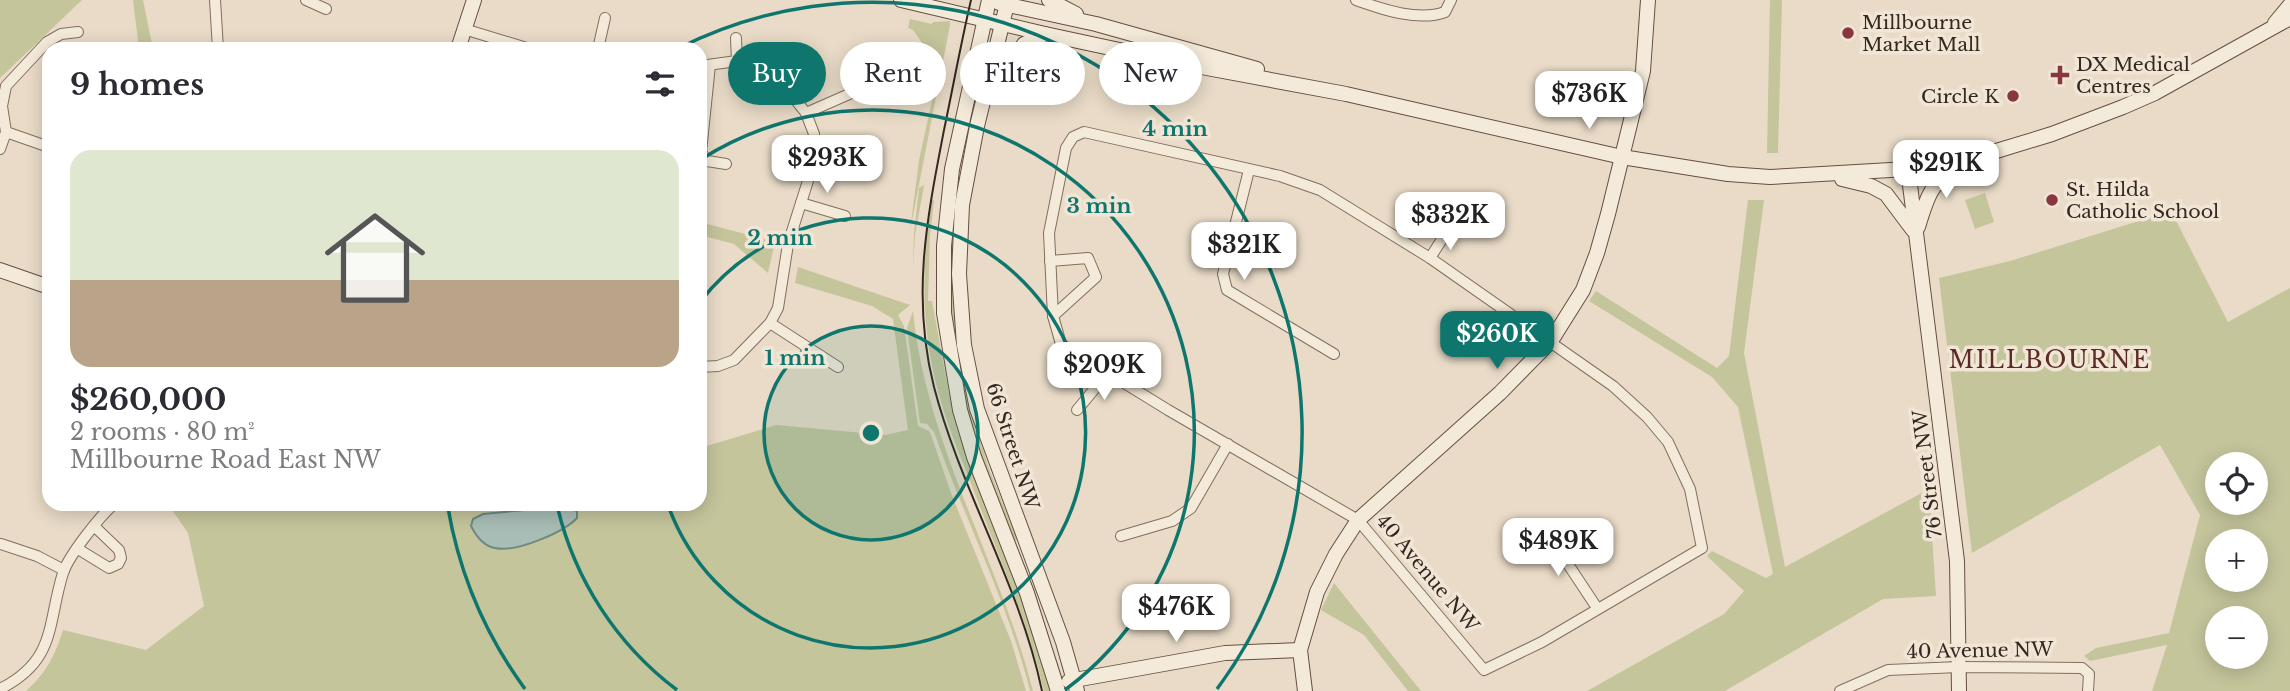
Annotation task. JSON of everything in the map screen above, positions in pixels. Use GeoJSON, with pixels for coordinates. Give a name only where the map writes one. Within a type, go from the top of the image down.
{"type":"FeatureCollection","features":[{"type":"Feature","properties":{"kind":"street"},"geometry":{"type":"LineString","coordinates":[[215,0],[218,42]]}},
{"type":"Feature","properties":{"kind":"street"},"geometry":{"type":"LineString","coordinates":[[306,0],[326,9]]}},
{"type":"Feature","properties":{"kind":"street"},"geometry":{"type":"LineString","coordinates":[[460,42],[474,0]]}},
{"type":"Feature","properties":{"kind":"street"},"geometry":{"type":"LineString","coordinates":[[901,0],[1180,63],[1346,94],[1622,157],[1754,176],[1832,175],[1908,169],[1993,152],[2052,134],[2155,93],[2290,18]]}},
{"type":"Feature","properties":{"kind":"street"},"geometry":{"type":"LineString","coordinates":[[988,0],[1008,2],[1096,24],[1346,94]]}},
{"type":"Feature","properties":{"kind":"street","name":"66 Street NW"},"geometry":{"type":"LineString","coordinates":[[988,0],[951,169],[944,258],[944,313],[960,410],[974,457],[1027,593],[1057,687]]}},
{"type":"Feature","properties":{"kind":"street"},"geometry":{"type":"LineString","coordinates":[[1049,0],[1096,24]]}},
{"type":"Feature","properties":{"kind":"street"},"geometry":{"type":"LineString","coordinates":[[1356,0],[1416,16],[1429,16],[1445,12],[1451,0]]}},
{"type":"Feature","properties":{"kind":"street"},"geometry":{"type":"LineString","coordinates":[[1305,691],[1300,650],[1317,593],[1336,554],[1358,520],[1500,393],[1551,341],[1583,289],[1597,253],[1643,71],[1648,0]]}},
{"type":"Feature","properties":{"kind":"street","name":"66 Street NW"},"geometry":{"type":"LineString","coordinates":[[998,42],[1008,2]]}},
{"type":"Feature","properties":{"kind":"street"},"geometry":{"type":"LineString","coordinates":[[2270,30],[2290,5]]}},
{"type":"Feature","properties":{"kind":"street"},"geometry":{"type":"LineString","coordinates":[[600,42],[605,18]]}},
{"type":"Feature","properties":{"kind":"street"},"geometry":{"type":"LineString","coordinates":[[2270,30],[2290,28]]}},
{"type":"Feature","properties":{"kind":"street"},"geometry":{"type":"LineString","coordinates":[[464,29],[507,42]]}},
{"type":"Feature","properties":{"kind":"street"},"geometry":{"type":"LineString","coordinates":[[47,42],[61,34],[78,32]]}},
{"type":"Feature","properties":{"kind":"street"},"geometry":{"type":"LineString","coordinates":[[1028,42],[1045,34]]}},
{"type":"Feature","properties":{"kind":"street"},"geometry":{"type":"LineString","coordinates":[[736,38],[736,42]]}},
{"type":"Feature","properties":{"kind":"street"},"geometry":{"type":"LineString","coordinates":[[0,149],[6,132],[2,106],[6,86],[42,47]]}},
{"type":"Feature","properties":{"kind":"street"},"geometry":{"type":"LineString","coordinates":[[707,65],[728,62]]}},
{"type":"Feature","properties":{"kind":"street"},"geometry":{"type":"LineString","coordinates":[[806,113],[840,98]]}},
{"type":"Feature","properties":{"kind":"street"},"geometry":{"type":"LineString","coordinates":[[707,367],[734,360],[770,323],[778,308],[788,244],[813,165],[814,134],[806,113],[799,105]]}},
{"type":"Feature","properties":{"kind":"street","name":"66 Street NW"},"geometry":{"type":"LineString","coordinates":[[983,105],[968,169],[960,228],[959,274],[964,345],[977,409],[1077,686]]}},
{"type":"Feature","properties":{"kind":"street"},"geometry":{"type":"LineString","coordinates":[[6,132],[42,145]]}},
{"type":"Feature","properties":{"kind":"street"},"geometry":{"type":"LineString","coordinates":[[1053,316],[1049,233],[1066,148],[1073,137],[1084,132],[1280,176],[1320,190],[1430,258],[1614,386],[1647,417],[1668,442],[1690,489],[1702,548],[1597,608],[1560,552],[1554,532]]}},
{"type":"Feature","properties":{"kind":"street"},"geometry":{"type":"LineString","coordinates":[[1916,234],[1935,182],[1965,158]]}},
{"type":"Feature","properties":{"kind":"street"},"geometry":{"type":"LineString","coordinates":[[707,161],[726,164]]}},
{"type":"Feature","properties":{"kind":"street","name":"76 Street NW"},"geometry":{"type":"LineString","coordinates":[[1908,169],[1957,561],[1959,691]]}},
{"type":"Feature","properties":{"kind":"street"},"geometry":{"type":"LineString","coordinates":[[1249,170],[1223,274],[1227,290],[1334,354]]}},
{"type":"Feature","properties":{"kind":"street"},"geometry":{"type":"LineString","coordinates":[[1832,175],[1871,186],[1886,194],[1916,234]]}},
{"type":"Feature","properties":{"kind":"street"},"geometry":{"type":"LineString","coordinates":[[801,204],[845,216]]}},
{"type":"Feature","properties":{"kind":"street"},"geometry":{"type":"LineString","coordinates":[[1430,258],[1455,219]]}},
{"type":"Feature","properties":{"kind":"street"},"geometry":{"type":"LineString","coordinates":[[1050,261],[1088,258],[1096,277],[1053,316]]}},
{"type":"Feature","properties":{"kind":"street"},"geometry":{"type":"LineString","coordinates":[[0,270],[42,285]]}},
{"type":"Feature","properties":{"kind":"street","name":"40 Avenue NW"},"geometry":{"type":"LineString","coordinates":[[1053,316],[1058,339],[1065,347],[1358,520],[1484,670],[1542,642],[1597,608]]}},
{"type":"Feature","properties":{"kind":"street"},"geometry":{"type":"LineString","coordinates":[[770,323],[838,367]]}},
{"type":"Feature","properties":{"kind":"street"},"geometry":{"type":"LineString","coordinates":[[1077,410],[1107,374]]}},
{"type":"Feature","properties":{"kind":"street"},"geometry":{"type":"LineString","coordinates":[[1121,536],[1172,521],[1191,508],[1228,444]]}},
{"type":"Feature","properties":{"kind":"street"},"geometry":{"type":"LineString","coordinates":[[1,686],[41,657],[52,627],[64,570],[108,511]]}},
{"type":"Feature","properties":{"kind":"street"},"geometry":{"type":"LineString","coordinates":[[78,548],[109,568],[118,564],[121,558],[119,550],[94,526]]}},
{"type":"Feature","properties":{"kind":"street"},"geometry":{"type":"LineString","coordinates":[[1,544],[37,556],[64,570]]}},
{"type":"Feature","properties":{"kind":"street"},"geometry":{"type":"LineString","coordinates":[[1057,687],[1077,686],[1225,653],[1300,650]]}},
{"type":"Feature","properties":{"kind":"street","name":"40 Avenue NW"},"geometry":{"type":"LineString","coordinates":[[1840,691],[1888,670],[1959,667],[2082,668],[2089,674],[2088,691]]}},
{"type":"Feature","properties":{"kind":"green space"},"geometry":{"type":"Polygon","coordinates":[[[0,0],[82,0],[0,78],[0,0]]]}},
{"type":"Feature","properties":{"kind":"green space"},"geometry":{"type":"Polygon","coordinates":[[[133,0],[143,0],[152,42],[138,42],[133,0]]]}},
{"type":"Feature","properties":{"kind":"green space"},"geometry":{"type":"Polygon","coordinates":[[[1770,0],[1782,0],[1778,153],[1767,153],[1770,0]]]}},
{"type":"Feature","properties":{"kind":"green space"},"geometry":{"type":"Polygon","coordinates":[[[910,19],[932,24],[950,21],[946,46],[946,42],[922,42],[913,30],[908,28],[910,19]]]}},
{"type":"Feature","properties":{"kind":"green space"},"geometry":{"type":"Polygon","coordinates":[[[931,105],[934,105],[910,231],[919,160],[931,105]]]}},
{"type":"Feature","properties":{"kind":"green space"},"geometry":{"type":"Polygon","coordinates":[[[959,161],[957,202],[968,398],[988,466],[1017,540],[1015,541],[989,480],[968,416],[955,349],[949,268],[959,161]]]}},
{"type":"Feature","properties":{"kind":"green space"},"geometry":{"type":"Polygon","coordinates":[[[925,180],[915,235],[913,270],[914,233],[919,188],[924,185],[925,180]]]}},
{"type":"Feature","properties":{"kind":"green space"},"geometry":{"type":"Polygon","coordinates":[[[1985,193],[1994,222],[1975,229],[1965,200],[1985,193]]]}},
{"type":"Feature","properties":{"kind":"green space"},"geometry":{"type":"Polygon","coordinates":[[[932,200],[928,301],[932,301],[949,394],[962,443],[1039,640],[1053,691],[1044,691],[1020,611],[937,388],[927,331],[924,288],[932,200]]]}},
{"type":"Feature","properties":{"kind":"green space"},"geometry":{"type":"Polygon","coordinates":[[[1748,200],[1764,200],[1744,353],[1785,567],[1929,489],[1936,596],[1883,599],[1725,691],[1587,691],[1724,614],[1744,591],[1707,556],[1712,551],[1766,578],[1773,574],[1738,407],[1712,377],[1589,301],[1596,291],[1717,368],[1729,356],[1748,200]]]}},
{"type":"Feature","properties":{"kind":"green space"},"geometry":{"type":"Polygon","coordinates":[[[2171,211],[2228,322],[2290,288],[2290,691],[2152,691],[2167,645],[2090,661],[2084,656],[2096,648],[2169,633],[2200,515],[2160,445],[1972,553],[1939,278],[2010,261],[2171,211]]]}},
{"type":"Feature","properties":{"kind":"green space"},"geometry":{"type":"Polygon","coordinates":[[[707,224],[775,242],[768,273],[734,244],[707,237],[707,224]]]}},
{"type":"Feature","properties":{"kind":"green space"},"geometry":{"type":"Polygon","coordinates":[[[798,267],[910,305],[898,315],[904,326],[918,426],[929,431],[931,435],[951,493],[1011,641],[1026,691],[26,691],[49,664],[63,630],[146,650],[204,606],[188,533],[173,511],[707,511],[707,446],[776,425],[885,435],[908,430],[893,319],[872,306],[795,283],[798,267]]]}},
{"type":"Feature","properties":{"kind":"green space"},"geometry":{"type":"Polygon","coordinates":[[[913,311],[921,361],[933,409],[965,503],[1019,643],[1033,691],[1030,691],[1010,625],[934,432],[927,424],[920,423],[907,328],[913,311]]]}},
{"type":"Feature","properties":{"kind":"green space"},"geometry":{"type":"Polygon","coordinates":[[[1334,583],[1421,691],[1408,691],[1364,635],[1321,610],[1334,583]]]}},
{"type":"Feature","properties":{"kind":"shaded area"},"geometry":{"type":"Polygon","coordinates":[[[577,511],[577,518],[571,524],[539,540],[504,549],[483,543],[471,526],[473,519],[483,514],[577,511]]]}},
{"type":"Feature","properties":{"kind":"tram line"},"geometry":{"type":"LineString","coordinates":[[971,0],[927,226],[923,321],[927,354],[945,426],[1020,613],[1042,691]]}},
{"type":"Feature","properties":{"kind":"place","name":"Millbourne Market Mall"},"geometry":{"type":"Point","coordinates":[1848,33]}},
{"type":"Feature","properties":{"kind":"place","name":"DX Medical Centres"},"geometry":{"type":"Point","coordinates":[2060,75]}},
{"type":"Feature","properties":{"kind":"place","name":"Circle K"},"geometry":{"type":"Point","coordinates":[2013,96]}},
{"type":"Feature","properties":{"kind":"place","name":"St. Hilda Catholic School"},"geometry":{"type":"Point","coordinates":[2052,200]}},
{"type":"Feature","properties":{"kind":"district","name":"MILLBOURNE"},"geometry":{"type":"Point","coordinates":[2050,360]}}]}
